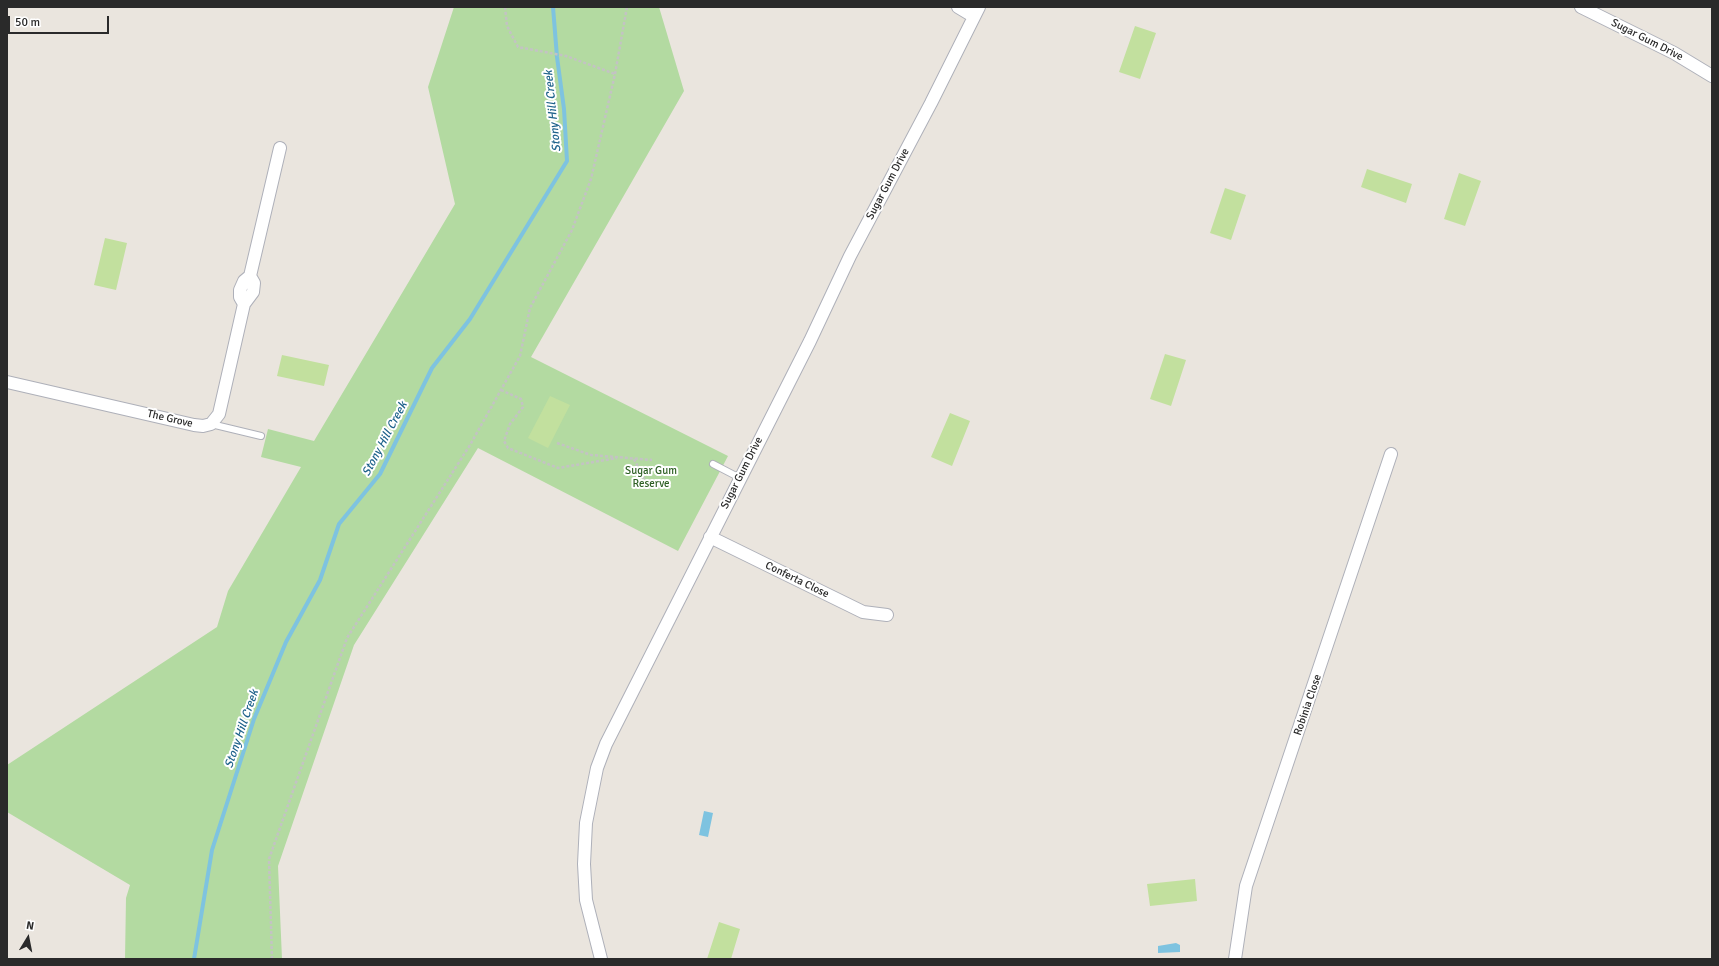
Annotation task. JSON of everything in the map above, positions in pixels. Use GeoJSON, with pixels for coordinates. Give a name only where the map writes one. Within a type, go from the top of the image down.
{"type":"FeatureCollection","features":[{"type":"Feature","properties":{"kind":"street"},"geometry":{"type":"LineString","coordinates":[[958,7],[976,12]]}},
{"type":"Feature","properties":{"kind":"street","name":"Sugar Gum Drive"},"geometry":{"type":"LineString","coordinates":[[1581,7],[1595,10],[1712,76]]}},
{"type":"Feature","properties":{"kind":"street","name":"Sugar Gum Drive"},"geometry":{"type":"LineString","coordinates":[[601,959],[586,900],[584,864],[586,823],[597,768],[614,726],[710,538],[850,256],[931,102],[976,12]]}},
{"type":"Feature","properties":{"kind":"street"},"geometry":{"type":"LineString","coordinates":[[211,424],[219,414],[244,304],[253,292],[254,283],[250,276],[280,148]]}},
{"type":"Feature","properties":{"kind":"street","name":"The Grove"},"geometry":{"type":"LineString","coordinates":[[7,382],[194,425],[203,426],[211,424]]}},
{"type":"Feature","properties":{"kind":"street","name":"Robinia Close"},"geometry":{"type":"LineString","coordinates":[[1235,959],[1246,886],[1391,454]]}},
{"type":"Feature","properties":{"kind":"street","name":"Conferta Close"},"geometry":{"type":"LineString","coordinates":[[710,538],[863,612],[887,615]]}},
{"type":"Feature","properties":{"kind":"lane"},"geometry":{"type":"LineString","coordinates":[[211,424],[261,436]]}},
{"type":"Feature","properties":{"kind":"lane"},"geometry":{"type":"LineString","coordinates":[[713,464],[740,478]]}},
{"type":"Feature","properties":{"kind":"path"},"geometry":{"type":"LineString","coordinates":[[505,7],[507,26],[518,47],[537,52],[566,56],[615,74]]}},
{"type":"Feature","properties":{"kind":"path"},"geometry":{"type":"LineString","coordinates":[[272,959],[269,859],[346,638],[470,445],[520,356],[530,308],[572,230],[591,179],[615,74],[627,7]]}},
{"type":"Feature","properties":{"kind":"path"},"geometry":{"type":"LineString","coordinates":[[501,390],[521,399],[523,407],[510,424],[504,441],[508,448],[558,468],[617,458]]}},
{"type":"Feature","properties":{"kind":"path"},"geometry":{"type":"LineString","coordinates":[[557,443],[591,455],[652,460]]}},
{"type":"Feature","properties":{"kind":"path"},"geometry":{"type":"LineString","coordinates":[[634,459],[648,491]]}},
{"type":"Feature","properties":{"kind":"green space","name":"Sugar Gum Reserve"},"geometry":{"type":"Polygon","coordinates":[[[454,7],[659,7],[684,91],[531,357],[728,456],[678,551],[478,448],[354,645],[278,866],[282,959],[125,959],[126,898],[130,885],[7,812],[7,765],[217,627],[228,591],[301,467],[261,457],[268,429],[314,441],[455,204],[428,87],[454,7]]]}},
{"type":"Feature","properties":{"kind":"green space"},"geometry":{"type":"Polygon","coordinates":[[[1135,26],[1156,33],[1140,79],[1119,72],[1135,26]]]}},
{"type":"Feature","properties":{"kind":"green space"},"geometry":{"type":"Polygon","coordinates":[[[1367,169],[1412,184],[1406,203],[1361,187],[1367,169]]]}},
{"type":"Feature","properties":{"kind":"green space"},"geometry":{"type":"Polygon","coordinates":[[[1459,173],[1481,181],[1465,226],[1444,219],[1459,173]]]}},
{"type":"Feature","properties":{"kind":"green space"},"geometry":{"type":"Polygon","coordinates":[[[1225,188],[1246,195],[1231,240],[1210,233],[1225,188]]]}},
{"type":"Feature","properties":{"kind":"green space"},"geometry":{"type":"Polygon","coordinates":[[[105,238],[127,243],[116,290],[94,285],[105,238]]]}},
{"type":"Feature","properties":{"kind":"green space"},"geometry":{"type":"Polygon","coordinates":[[[1165,354],[1186,360],[1171,406],[1150,399],[1165,354]]]}},
{"type":"Feature","properties":{"kind":"green space"},"geometry":{"type":"Polygon","coordinates":[[[282,355],[329,365],[324,386],[277,376],[282,355]]]}},
{"type":"Feature","properties":{"kind":"green space"},"geometry":{"type":"Polygon","coordinates":[[[550,396],[570,405],[548,448],[528,438],[550,396]]]}},
{"type":"Feature","properties":{"kind":"green space"},"geometry":{"type":"Polygon","coordinates":[[[950,413],[970,421],[952,466],[931,457],[950,413]]]}},
{"type":"Feature","properties":{"kind":"green space"},"geometry":{"type":"Polygon","coordinates":[[[1195,879],[1197,901],[1150,906],[1147,884],[1195,879]]]}},
{"type":"Feature","properties":{"kind":"green space"},"geometry":{"type":"Polygon","coordinates":[[[719,922],[740,929],[731,959],[707,959],[719,922]]]}},
{"type":"Feature","properties":{"kind":"water"},"geometry":{"type":"Polygon","coordinates":[[[704,811],[713,813],[708,837],[699,835],[704,811]]]}},
{"type":"Feature","properties":{"kind":"water"},"geometry":{"type":"Polygon","coordinates":[[[1176,943],[1180,945],[1180,952],[1158,953],[1158,946],[1176,943]]]}},
{"type":"Feature","properties":{"kind":"waterway","name":"Stony Hill Creek"},"geometry":{"type":"LineString","coordinates":[[194,959],[212,850],[254,719],[286,642],[320,580],[339,524],[380,474],[432,368],[470,319],[567,161],[564,109],[557,57],[553,7]]}}]}
